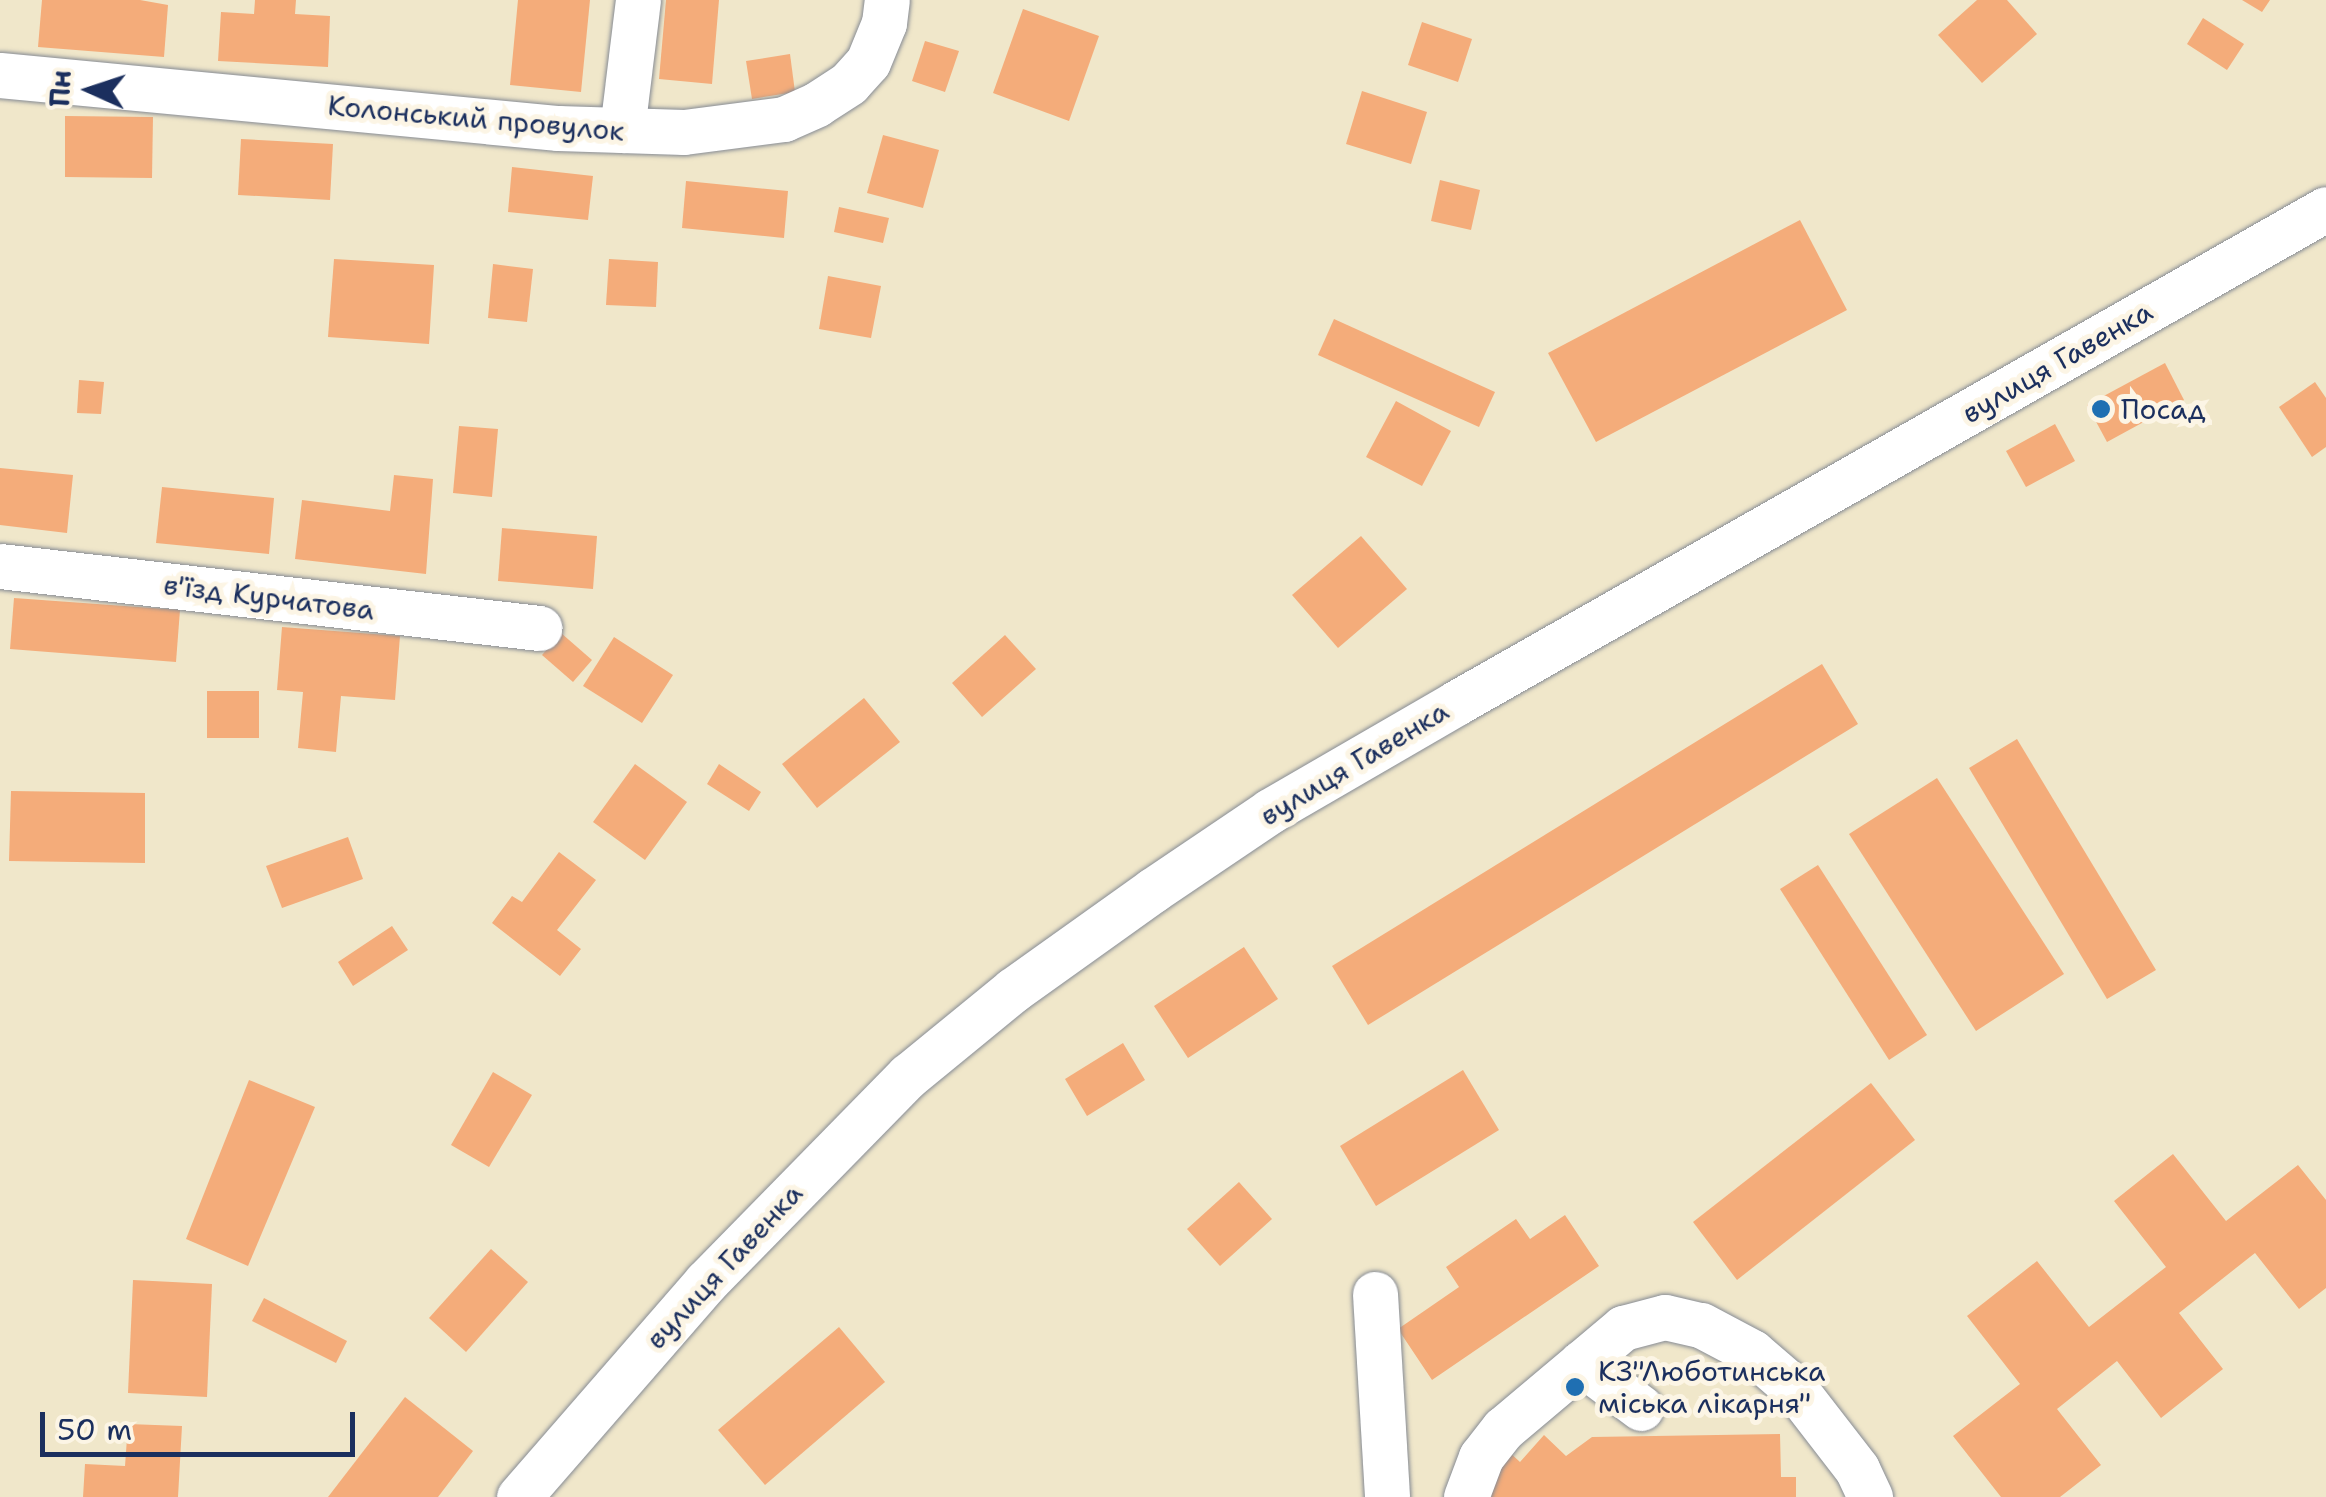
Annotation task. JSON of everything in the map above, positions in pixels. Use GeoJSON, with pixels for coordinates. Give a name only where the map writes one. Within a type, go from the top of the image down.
{"type":"FeatureCollection","features":[{"type":"Feature","properties":{"kind":"street"},"geometry":{"type":"LineString","coordinates":[[622,130],[638,0]]}},
{"type":"Feature","properties":{"kind":"street","name":"Колонський провулок"},"geometry":{"type":"LineString","coordinates":[[0,75],[558,128],[684,132],[768,121],[817,104],[849,83],[868,62],[884,24],[887,0]]}},
{"type":"Feature","properties":{"kind":"street","name":"вулиця Гавенка"},"geometry":{"type":"LineString","coordinates":[[519,1497],[706,1282],[908,1076],[1013,990],[1153,890],[1270,811],[1456,702],[2326,209]]}},
{"type":"Feature","properties":{"kind":"street","name":"в'їзд Курчатова"},"geometry":{"type":"LineString","coordinates":[[0,566],[539,628]]}},
{"type":"Feature","properties":{"kind":"street"},"geometry":{"type":"LineString","coordinates":[[1375,1294],[1387,1497]]}},
{"type":"Feature","properties":{"kind":"street"},"geometry":{"type":"LineString","coordinates":[[1466,1497],[1481,1456],[1502,1429],[1638,1321],[1665,1317],[1701,1325],[1752,1352],[1796,1390],[1857,1469],[1870,1497]]}},
{"type":"Feature","properties":{"kind":"street"},"geometry":{"type":"LineString","coordinates":[[1581,1363],[1641,1408]]}},
{"type":"Feature","properties":{"kind":"building"},"geometry":{"type":"Polygon","coordinates":[[[42,0],[140,0],[168,5],[164,57],[38,47],[42,0]]]}},
{"type":"Feature","properties":{"kind":"building"},"geometry":{"type":"Polygon","coordinates":[[[255,0],[296,0],[295,14],[330,16],[328,67],[218,61],[221,12],[254,14],[255,0]]]}},
{"type":"Feature","properties":{"kind":"building"},"geometry":{"type":"Polygon","coordinates":[[[518,0],[590,0],[581,92],[510,85],[518,0]]]}},
{"type":"Feature","properties":{"kind":"building"},"geometry":{"type":"Polygon","coordinates":[[[666,0],[719,0],[712,84],[659,79],[666,0]]]}},
{"type":"Feature","properties":{"kind":"building"},"geometry":{"type":"Polygon","coordinates":[[[1977,0],[2007,0],[2037,34],[1982,83],[1938,35],[1977,0]]]}},
{"type":"Feature","properties":{"kind":"building"},"geometry":{"type":"Polygon","coordinates":[[[2242,0],[2270,0],[2262,12],[2242,0]]]}},
{"type":"Feature","properties":{"kind":"building"},"geometry":{"type":"Polygon","coordinates":[[[1023,9],[1099,36],[1069,121],[993,93],[1023,9]]]}},
{"type":"Feature","properties":{"kind":"building"},"geometry":{"type":"Polygon","coordinates":[[[2203,18],[2244,44],[2227,70],[2187,44],[2203,18]]]}},
{"type":"Feature","properties":{"kind":"building"},"geometry":{"type":"Polygon","coordinates":[[[1422,22],[1472,39],[1458,82],[1408,65],[1422,22]]]}},
{"type":"Feature","properties":{"kind":"building"},"geometry":{"type":"Polygon","coordinates":[[[925,41],[959,51],[945,92],[912,81],[925,41]]]}},
{"type":"Feature","properties":{"kind":"building"},"geometry":{"type":"Polygon","coordinates":[[[790,54],[795,92],[752,99],[746,61],[790,54]]]}},
{"type":"Feature","properties":{"kind":"building"},"geometry":{"type":"Polygon","coordinates":[[[1362,91],[1427,112],[1411,164],[1346,144],[1362,91]]]}},
{"type":"Feature","properties":{"kind":"building"},"geometry":{"type":"Polygon","coordinates":[[[65,116],[153,117],[152,178],[65,177],[65,116]]]}},
{"type":"Feature","properties":{"kind":"building"},"geometry":{"type":"Polygon","coordinates":[[[883,135],[939,150],[923,208],[867,193],[883,135]]]}},
{"type":"Feature","properties":{"kind":"building"},"geometry":{"type":"Polygon","coordinates":[[[241,139],[333,144],[330,200],[238,195],[241,139]]]}},
{"type":"Feature","properties":{"kind":"building"},"geometry":{"type":"Polygon","coordinates":[[[512,167],[593,176],[588,220],[508,212],[512,167]]]}},
{"type":"Feature","properties":{"kind":"building"},"geometry":{"type":"Polygon","coordinates":[[[1440,180],[1480,190],[1471,230],[1431,221],[1440,180]]]}},
{"type":"Feature","properties":{"kind":"building"},"geometry":{"type":"Polygon","coordinates":[[[686,181],[788,191],[784,238],[682,228],[686,181]]]}},
{"type":"Feature","properties":{"kind":"building"},"geometry":{"type":"Polygon","coordinates":[[[839,207],[889,218],[883,243],[834,232],[839,207]]]}},
{"type":"Feature","properties":{"kind":"building"},"geometry":{"type":"Polygon","coordinates":[[[1800,220],[1847,310],[1596,442],[1548,353],[1800,220]]]}},
{"type":"Feature","properties":{"kind":"building"},"geometry":{"type":"Polygon","coordinates":[[[334,259],[434,265],[429,344],[328,337],[334,259]]]}},
{"type":"Feature","properties":{"kind":"building"},"geometry":{"type":"Polygon","coordinates":[[[609,259],[658,262],[656,307],[606,305],[609,259]]]}},
{"type":"Feature","properties":{"kind":"building"},"geometry":{"type":"Polygon","coordinates":[[[493,264],[533,269],[527,322],[488,318],[493,264]]]}},
{"type":"Feature","properties":{"kind":"building"},"geometry":{"type":"Polygon","coordinates":[[[828,276],[881,286],[871,338],[819,329],[828,276]]]}},
{"type":"Feature","properties":{"kind":"building"},"geometry":{"type":"Polygon","coordinates":[[[1334,319],[1495,392],[1479,427],[1318,355],[1334,319]]]}},
{"type":"Feature","properties":{"kind":"building"},"geometry":{"type":"Polygon","coordinates":[[[2165,363],[2184,400],[2107,442],[2087,405],[2165,363]]]}},
{"type":"Feature","properties":{"kind":"building"},"geometry":{"type":"Polygon","coordinates":[[[79,380],[104,382],[101,414],[77,413],[79,380]]]}},
{"type":"Feature","properties":{"kind":"building"},"geometry":{"type":"Polygon","coordinates":[[[2315,382],[2326,398],[2326,447],[2312,457],[2279,407],[2315,382]]]}},
{"type":"Feature","properties":{"kind":"building"},"geometry":{"type":"Polygon","coordinates":[[[1396,401],[1451,431],[1422,486],[1366,457],[1396,401]]]}},
{"type":"Feature","properties":{"kind":"building"},"geometry":{"type":"Polygon","coordinates":[[[2055,424],[2075,461],[2026,487],[2006,451],[2055,424]]]}},
{"type":"Feature","properties":{"kind":"building"},"geometry":{"type":"Polygon","coordinates":[[[459,426],[498,429],[492,497],[453,493],[459,426]]]}},
{"type":"Feature","properties":{"kind":"building"},"geometry":{"type":"Polygon","coordinates":[[[0,468],[73,475],[67,533],[0,525],[0,468]]]}},
{"type":"Feature","properties":{"kind":"building"},"geometry":{"type":"Polygon","coordinates":[[[394,475],[433,479],[426,574],[295,559],[302,500],[390,511],[394,475]]]}},
{"type":"Feature","properties":{"kind":"building"},"geometry":{"type":"Polygon","coordinates":[[[162,487],[274,498],[269,554],[156,543],[162,487]]]}},
{"type":"Feature","properties":{"kind":"building"},"geometry":{"type":"Polygon","coordinates":[[[502,528],[597,536],[593,589],[498,581],[502,528]]]}},
{"type":"Feature","properties":{"kind":"building"},"geometry":{"type":"Polygon","coordinates":[[[1361,536],[1407,589],[1338,648],[1292,595],[1361,536]]]}},
{"type":"Feature","properties":{"kind":"building"},"geometry":{"type":"Polygon","coordinates":[[[14,598],[180,610],[176,662],[10,649],[14,598]]]}},
{"type":"Feature","properties":{"kind":"building"},"geometry":{"type":"Polygon","coordinates":[[[282,627],[400,636],[395,700],[341,696],[336,752],[298,748],[303,692],[277,690],[282,627]]]}},
{"type":"Feature","properties":{"kind":"building"},"geometry":{"type":"Polygon","coordinates":[[[561,633],[592,660],[573,682],[542,655],[561,633]]]}},
{"type":"Feature","properties":{"kind":"building"},"geometry":{"type":"Polygon","coordinates":[[[1005,635],[1036,669],[982,717],[952,683],[1005,635]]]}},
{"type":"Feature","properties":{"kind":"building"},"geometry":{"type":"Polygon","coordinates":[[[614,637],[673,675],[642,723],[583,686],[614,637]]]}},
{"type":"Feature","properties":{"kind":"building"},"geometry":{"type":"Polygon","coordinates":[[[1822,664],[1858,724],[1368,1025],[1332,966],[1822,664]]]}},
{"type":"Feature","properties":{"kind":"building"},"geometry":{"type":"Polygon","coordinates":[[[207,691],[259,691],[259,738],[207,738],[207,691]]]}},
{"type":"Feature","properties":{"kind":"building"},"geometry":{"type":"Polygon","coordinates":[[[864,698],[900,742],[817,808],[782,764],[864,698]]]}},
{"type":"Feature","properties":{"kind":"building"},"geometry":{"type":"Polygon","coordinates":[[[2017,739],[2156,970],[2107,999],[1969,768],[2017,739]]]}},
{"type":"Feature","properties":{"kind":"building"},"geometry":{"type":"Polygon","coordinates":[[[635,764],[687,802],[645,860],[593,822],[635,764]]]}},
{"type":"Feature","properties":{"kind":"building"},"geometry":{"type":"Polygon","coordinates":[[[719,764],[761,792],[749,811],[707,784],[719,764]]]}},
{"type":"Feature","properties":{"kind":"building"},"geometry":{"type":"Polygon","coordinates":[[[1937,778],[2064,974],[1976,1031],[1849,834],[1937,778]]]}},
{"type":"Feature","properties":{"kind":"building"},"geometry":{"type":"Polygon","coordinates":[[[11,791],[145,793],[145,863],[9,861],[11,791]]]}},
{"type":"Feature","properties":{"kind":"building"},"geometry":{"type":"Polygon","coordinates":[[[348,837],[363,879],[282,908],[266,866],[348,837]]]}},
{"type":"Feature","properties":{"kind":"building"},"geometry":{"type":"Polygon","coordinates":[[[559,852],[596,880],[557,930],[581,949],[560,976],[492,923],[512,896],[522,902],[559,852]]]}},
{"type":"Feature","properties":{"kind":"building"},"geometry":{"type":"Polygon","coordinates":[[[1818,865],[1927,1035],[1889,1060],[1780,889],[1818,865]]]}},
{"type":"Feature","properties":{"kind":"building"},"geometry":{"type":"Polygon","coordinates":[[[392,926],[408,950],[353,986],[338,962],[392,926]]]}},
{"type":"Feature","properties":{"kind":"building"},"geometry":{"type":"Polygon","coordinates":[[[1244,947],[1278,999],[1188,1058],[1154,1006],[1244,947]]]}},
{"type":"Feature","properties":{"kind":"building"},"geometry":{"type":"Polygon","coordinates":[[[1123,1043],[1145,1080],[1087,1116],[1065,1079],[1123,1043]]]}},
{"type":"Feature","properties":{"kind":"building"},"geometry":{"type":"Polygon","coordinates":[[[1463,1070],[1499,1130],[1376,1206],[1340,1146],[1463,1070]]]}},
{"type":"Feature","properties":{"kind":"building"},"geometry":{"type":"Polygon","coordinates":[[[493,1072],[532,1095],[489,1167],[451,1145],[493,1072]]]}},
{"type":"Feature","properties":{"kind":"building"},"geometry":{"type":"Polygon","coordinates":[[[249,1080],[315,1107],[248,1266],[186,1239],[249,1080]]]}},
{"type":"Feature","properties":{"kind":"building"},"geometry":{"type":"Polygon","coordinates":[[[1871,1083],[1915,1140],[1737,1280],[1693,1222],[1871,1083]]]}},
{"type":"Feature","properties":{"kind":"building"},"geometry":{"type":"Polygon","coordinates":[[[2173,1154],[2226,1221],[2298,1165],[2326,1200],[2326,1288],[2299,1309],[2255,1253],[2179,1313],[2223,1369],[2161,1418],[2117,1361],[2057,1409],[2101,1465],[2060,1497],[2001,1497],[1953,1436],[2020,1384],[1967,1316],[2037,1261],[2089,1327],[2166,1267],[2114,1201],[2173,1154]]]}},
{"type":"Feature","properties":{"kind":"building"},"geometry":{"type":"Polygon","coordinates":[[[1239,1182],[1272,1219],[1220,1266],[1187,1229],[1239,1182]]]}},
{"type":"Feature","properties":{"kind":"building"},"geometry":{"type":"Polygon","coordinates":[[[1565,1215],[1599,1266],[1432,1380],[1398,1329],[1459,1287],[1446,1267],[1516,1219],[1530,1239],[1565,1215]]]}},
{"type":"Feature","properties":{"kind":"building"},"geometry":{"type":"Polygon","coordinates":[[[491,1249],[528,1282],[466,1352],[429,1318],[491,1249]]]}},
{"type":"Feature","properties":{"kind":"building"},"geometry":{"type":"Polygon","coordinates":[[[133,1280],[212,1284],[207,1397],[128,1393],[133,1280]]]}},
{"type":"Feature","properties":{"kind":"building"},"geometry":{"type":"Polygon","coordinates":[[[264,1298],[347,1341],[336,1363],[252,1321],[264,1298]]]}},
{"type":"Feature","properties":{"kind":"building"},"geometry":{"type":"Polygon","coordinates":[[[839,1327],[885,1382],[765,1485],[718,1430],[839,1327]]]}},
{"type":"Feature","properties":{"kind":"building"},"geometry":{"type":"Polygon","coordinates":[[[405,1397],[473,1451],[438,1497],[328,1497],[405,1397]]]}},
{"type":"Feature","properties":{"kind":"building"},"geometry":{"type":"Polygon","coordinates":[[[128,1424],[182,1426],[178,1497],[83,1497],[85,1464],[125,1466],[128,1424]]]}},
{"type":"Feature","properties":{"kind":"building"},"geometry":{"type":"Polygon","coordinates":[[[1780,1434],[1781,1477],[1796,1477],[1796,1497],[1492,1497],[1478,1483],[1508,1451],[1520,1462],[1544,1435],[1566,1456],[1592,1437],[1780,1434]]]}},
{"type":"Feature","properties":{"kind":"place","name":"Посад"},"geometry":{"type":"Point","coordinates":[2101,409]}},
{"type":"Feature","properties":{"kind":"place","name":"КЗ\"Люботинська мiська лiкарня\""},"geometry":{"type":"Point","coordinates":[1575,1387]}}]}
